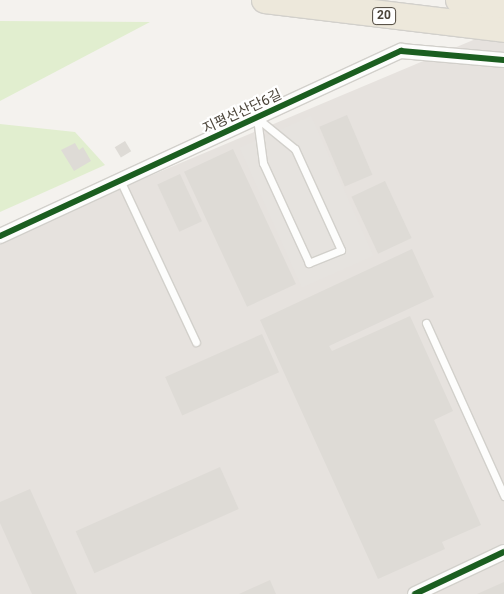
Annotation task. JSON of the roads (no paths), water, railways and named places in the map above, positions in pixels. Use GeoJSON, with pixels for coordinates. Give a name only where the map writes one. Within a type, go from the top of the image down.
{"type":"FeatureCollection","features":[{"type":"Feature","properties":{"kind":"highway","name":"20"},"geometry":{"type":"LineString","coordinates":[[265,0],[504,29]]}},
{"type":"Feature","properties":{"kind":"highway"},"geometry":{"type":"LineString","coordinates":[[459,0],[504,5]]}},
{"type":"Feature","properties":{"kind":"street","name":"지평선산단6길"},"geometry":{"type":"LineString","coordinates":[[0,236],[401,51],[504,60]]}},
{"type":"Feature","properties":{"kind":"street"},"geometry":{"type":"LineString","coordinates":[[415,594],[504,552]]}},
{"type":"Feature","properties":{"kind":"lane"},"geometry":{"type":"LineString","coordinates":[[258,118],[295,149],[341,250],[309,262],[263,163],[258,118]]}},
{"type":"Feature","properties":{"kind":"lane"},"geometry":{"type":"LineString","coordinates":[[120,180],[196,342]]}},
{"type":"Feature","properties":{"kind":"lane"},"geometry":{"type":"LineString","coordinates":[[426,323],[504,496]]}}]}
